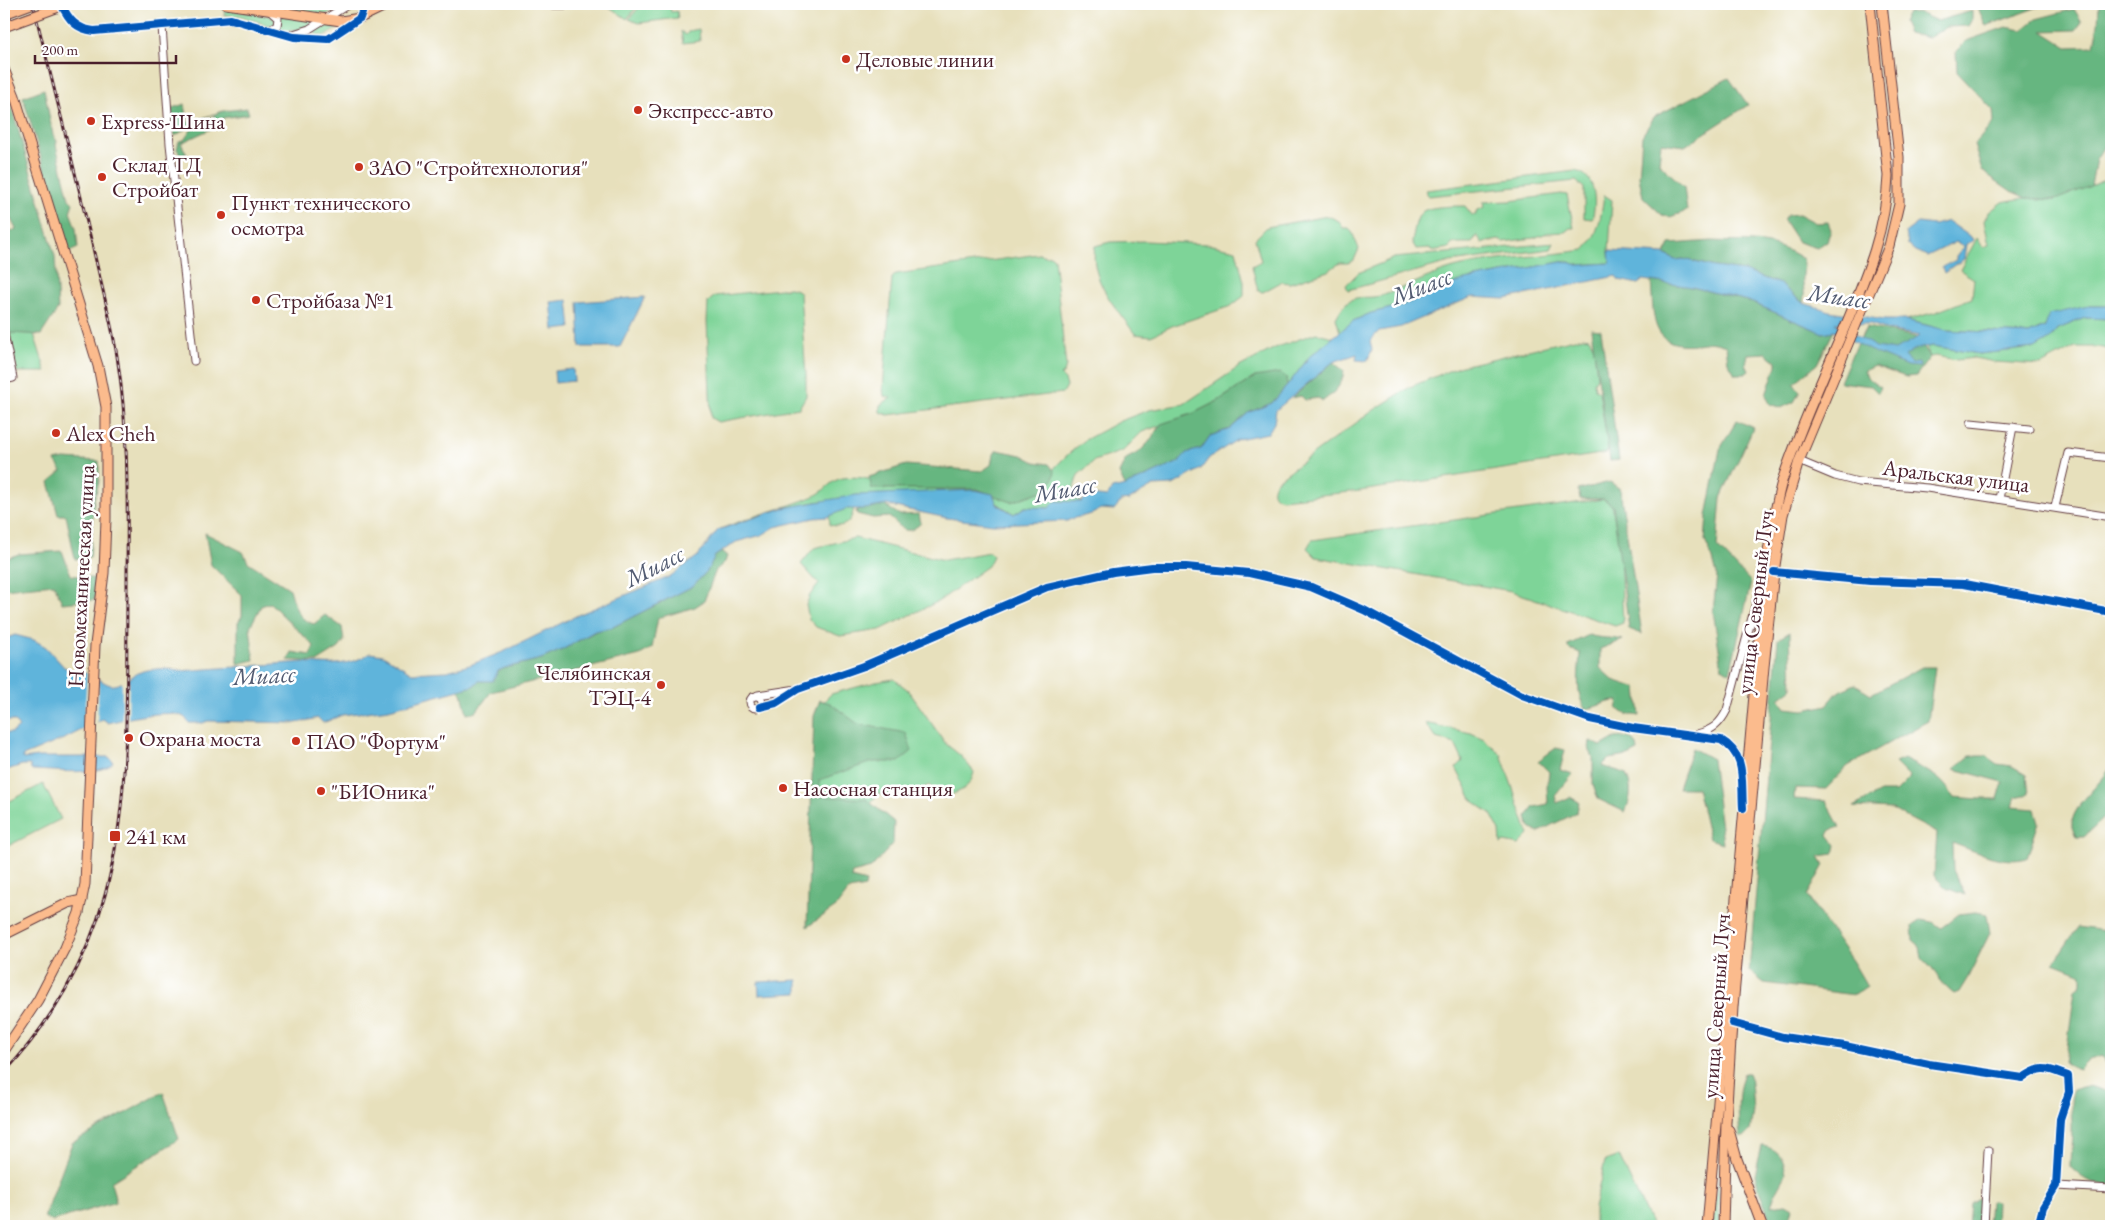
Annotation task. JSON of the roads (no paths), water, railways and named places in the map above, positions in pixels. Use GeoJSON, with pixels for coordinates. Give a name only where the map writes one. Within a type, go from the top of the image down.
{"type":"FeatureCollection","features":[{"type":"Feature","properties":{"kind":"main road"},"geometry":{"type":"LineString","coordinates":[[4,14],[31,4]]}},
{"type":"Feature","properties":{"kind":"main road"},"geometry":{"type":"LineString","coordinates":[[4,26],[66,4]]}},
{"type":"Feature","properties":{"kind":"main road"},"geometry":{"type":"LineString","coordinates":[[226,4],[322,21],[360,18],[389,4]]}},
{"type":"Feature","properties":{"kind":"main road"},"geometry":{"type":"LineString","coordinates":[[554,4],[565,4]]}},
{"type":"Feature","properties":{"kind":"main road","name":"улица Северный Луч"},"geometry":{"type":"LineString","coordinates":[[1722,1226],[1732,1023],[1775,514],[1783,478],[1859,293],[1883,223],[1887,199],[1888,176],[1870,4]]}},
{"type":"Feature","properties":{"kind":"main road","name":"улица Северный Луч"},"geometry":{"type":"LineString","coordinates":[[1707,1226],[1743,808],[1770,572],[1799,461],[1889,246],[1899,204],[1899,157],[1882,4]]}},
{"type":"Feature","properties":{"kind":"main road"},"geometry":{"type":"LineString","coordinates":[[4,69],[15,96]]}},
{"type":"Feature","properties":{"kind":"main road"},"geometry":{"type":"LineString","coordinates":[[4,80],[15,96]]}},
{"type":"Feature","properties":{"kind":"main road","name":"Новомеханическая улица"},"geometry":{"type":"LineString","coordinates":[[4,1052],[28,1017],[54,970],[72,932],[82,900],[90,778],[95,645],[106,554],[106,407],[98,366],[15,96]]}},
{"type":"Feature","properties":{"kind":"main road"},"geometry":{"type":"LineString","coordinates":[[4,935],[68,903],[82,900]]}},
{"type":"Feature","properties":{"kind":"main road"},"geometry":{"type":"LineString","coordinates":[[1726,1122],[1737,1159],[1762,1226]]}},
{"type":"Feature","properties":{"kind":"street"},"geometry":{"type":"LineString","coordinates":[[61,4],[74,24],[84,30],[94,31],[162,26],[231,19],[287,35],[322,39],[328,39],[360,18],[363,11],[361,6],[357,4]]}},
{"type":"Feature","properties":{"kind":"street"},"geometry":{"type":"LineString","coordinates":[[287,35],[300,32],[322,21],[349,4]]}},
{"type":"Feature","properties":{"kind":"street"},"geometry":{"type":"LineString","coordinates":[[267,10],[275,15],[278,22],[277,26],[268,30]]}},
{"type":"Feature","properties":{"kind":"street"},"geometry":{"type":"LineString","coordinates":[[322,21],[313,32],[316,37],[322,39]]}},
{"type":"Feature","properties":{"kind":"street"},"geometry":{"type":"LineString","coordinates":[[162,26],[170,144],[194,361]]}},
{"type":"Feature","properties":{"kind":"street"},"geometry":{"type":"LineString","coordinates":[[4,334],[13,378],[4,380]]}},
{"type":"Feature","properties":{"kind":"street"},"geometry":{"type":"LineString","coordinates":[[1971,423],[2029,429]]}},
{"type":"Feature","properties":{"kind":"street"},"geometry":{"type":"LineString","coordinates":[[1999,499],[2013,428]]}},
{"type":"Feature","properties":{"kind":"street"},"geometry":{"type":"LineString","coordinates":[[2055,508],[2068,454],[2111,458]]}},
{"type":"Feature","properties":{"kind":"street","name":"Аральская улица"},"geometry":{"type":"LineString","coordinates":[[1799,461],[1835,476],[1858,482],[1927,488],[2111,517]]}},
{"type":"Feature","properties":{"kind":"street"},"geometry":{"type":"LineString","coordinates":[[798,689],[776,703],[760,707],[754,707],[750,703],[752,697],[758,695],[798,689],[864,666],[1047,587],[1113,572],[1152,567],[1186,567],[1249,574],[1311,587],[1373,614],[1522,695],[1590,719],[1633,728],[1721,740],[1731,745],[1740,759],[1743,808]]}},
{"type":"Feature","properties":{"kind":"street"},"geometry":{"type":"LineString","coordinates":[[1693,735],[1714,729],[1721,722],[1727,710],[1770,572],[1870,581],[1964,584],[2111,612]]}},
{"type":"Feature","properties":{"kind":"street"},"geometry":{"type":"LineString","coordinates":[[1732,1023],[1783,1037],[1845,1046],[1929,1064],[2023,1078],[2035,1069],[2046,1068],[2068,1076],[2070,1092],[2060,1119],[2056,1186],[2044,1207],[2038,1226]]}},
{"type":"Feature","properties":{"kind":"street"},"geometry":{"type":"LineString","coordinates":[[1984,1226],[1988,1150]]}},
{"type":"Feature","properties":{"kind":"street"},"geometry":{"type":"LineString","coordinates":[[2056,1186],[2111,1189]]}},
{"type":"Feature","properties":{"kind":"water"},"geometry":{"type":"Polygon","coordinates":[[[1948,221],[1972,238],[1973,241],[1966,244],[1964,259],[1944,273],[1942,267],[1956,260],[1956,256],[1964,246],[1956,242],[1927,256],[1915,251],[1908,245],[1906,232],[1918,223],[1934,225],[1948,221]]]}},
{"type":"Feature","properties":{"kind":"water","name":"Миасс"},"geometry":{"type":"Polygon","coordinates":[[[1609,251],[1664,254],[1675,260],[1683,259],[1715,267],[1744,271],[1780,284],[1803,303],[1830,311],[1884,320],[1906,320],[1946,330],[2029,334],[2045,327],[2049,315],[2088,306],[2111,306],[2111,319],[2085,318],[2058,329],[2050,339],[2035,348],[1979,354],[1933,346],[1915,349],[1905,356],[1912,364],[1919,363],[1920,367],[1907,366],[1869,350],[1834,331],[1823,333],[1748,301],[1692,287],[1643,280],[1638,284],[1619,280],[1616,276],[1505,299],[1472,297],[1401,327],[1379,331],[1370,341],[1372,350],[1367,361],[1356,360],[1357,354],[1333,362],[1276,410],[1274,423],[1268,433],[1238,439],[1209,458],[1201,469],[1173,485],[1153,486],[1129,500],[1121,501],[1114,510],[1100,509],[1097,512],[1067,521],[993,524],[947,518],[886,505],[866,509],[846,509],[827,517],[775,527],[762,535],[736,542],[715,556],[707,571],[693,586],[611,628],[595,631],[562,650],[541,659],[498,671],[493,681],[479,681],[473,686],[389,709],[342,715],[323,723],[318,718],[296,723],[208,721],[189,723],[184,717],[168,714],[146,715],[108,723],[103,719],[66,738],[23,756],[23,759],[38,757],[109,757],[113,762],[108,767],[88,771],[62,771],[31,770],[30,765],[22,765],[4,771],[4,733],[12,733],[19,727],[14,721],[4,721],[4,639],[15,635],[34,640],[46,647],[64,667],[79,674],[92,674],[111,685],[118,684],[151,669],[179,671],[304,662],[338,664],[347,663],[370,653],[383,655],[412,673],[447,671],[470,665],[505,651],[580,614],[669,577],[698,556],[718,530],[783,508],[856,495],[975,490],[993,494],[997,504],[1014,514],[1025,507],[1049,508],[1056,501],[1081,502],[1089,495],[1107,497],[1112,489],[1125,486],[1179,462],[1186,453],[1201,449],[1210,436],[1230,429],[1248,413],[1272,403],[1310,356],[1353,321],[1371,313],[1400,306],[1465,280],[1566,261],[1578,265],[1610,263],[1609,251]],[[1835,323],[1876,347],[1895,350],[1920,336],[1888,330],[1871,324],[1835,323]]]}},
{"type":"Feature","properties":{"kind":"water"},"geometry":{"type":"Polygon","coordinates":[[[645,297],[620,347],[580,347],[578,302],[645,297]]]}},
{"type":"Feature","properties":{"kind":"water"},"geometry":{"type":"Polygon","coordinates":[[[568,300],[571,328],[554,330],[551,302],[568,300]]]}},
{"type":"Feature","properties":{"kind":"water"},"geometry":{"type":"Polygon","coordinates":[[[573,369],[574,381],[555,383],[554,371],[573,369]]]}},
{"type":"Feature","properties":{"kind":"water"},"geometry":{"type":"Polygon","coordinates":[[[798,980],[798,993],[759,995],[758,982],[798,980]]]}},
{"type":"Feature","properties":{"kind":"tram line"},"geometry":{"type":"LineString","coordinates":[[4,22],[52,4]]}},
{"type":"Feature","properties":{"kind":"railway"},"geometry":{"type":"LineString","coordinates":[[4,1073],[37,1034],[65,990],[88,944],[97,920],[105,895],[119,822],[125,747],[127,476],[121,386],[109,316],[33,4]]}},
{"type":"Feature","properties":{"kind":"place","name":"Деловые линии"},"geometry":{"type":"Point","coordinates":[846,59]}},
{"type":"Feature","properties":{"kind":"place","name":"Экспресс-авто"},"geometry":{"type":"Point","coordinates":[638,110]}},
{"type":"Feature","properties":{"kind":"place","name":"Express-Шина"},"geometry":{"type":"Point","coordinates":[91,121]}},
{"type":"Feature","properties":{"kind":"place","name":"ЗАО \"Стройтехнология\""},"geometry":{"type":"Point","coordinates":[359,167]}},
{"type":"Feature","properties":{"kind":"place","name":"Склад ТД Стройбат"},"geometry":{"type":"Point","coordinates":[102,177]}},
{"type":"Feature","properties":{"kind":"place","name":"Пункт технического осмотра"},"geometry":{"type":"Point","coordinates":[221,215]}},
{"type":"Feature","properties":{"kind":"place","name":"Стройбаза №1"},"geometry":{"type":"Point","coordinates":[256,300]}},
{"type":"Feature","properties":{"kind":"place","name":"Alex Cheh"},"geometry":{"type":"Point","coordinates":[56,433]}},
{"type":"Feature","properties":{"kind":"place","name":"Челябинская ТЭЦ-4"},"geometry":{"type":"Point","coordinates":[661,685]}},
{"type":"Feature","properties":{"kind":"place","name":"Охрана моста"},"geometry":{"type":"Point","coordinates":[129,738]}},
{"type":"Feature","properties":{"kind":"place","name":"ПАО \"Фортум\""},"geometry":{"type":"Point","coordinates":[296,741]}},
{"type":"Feature","properties":{"kind":"place","name":"Насосная станция"},"geometry":{"type":"Point","coordinates":[783,788]}},
{"type":"Feature","properties":{"kind":"place","name":"\"БИОника\""},"geometry":{"type":"Point","coordinates":[321,791]}},
{"type":"Feature","properties":{"kind":"place","name":"241 км"},"geometry":{"type":"Point","coordinates":[115,836]}}]}
